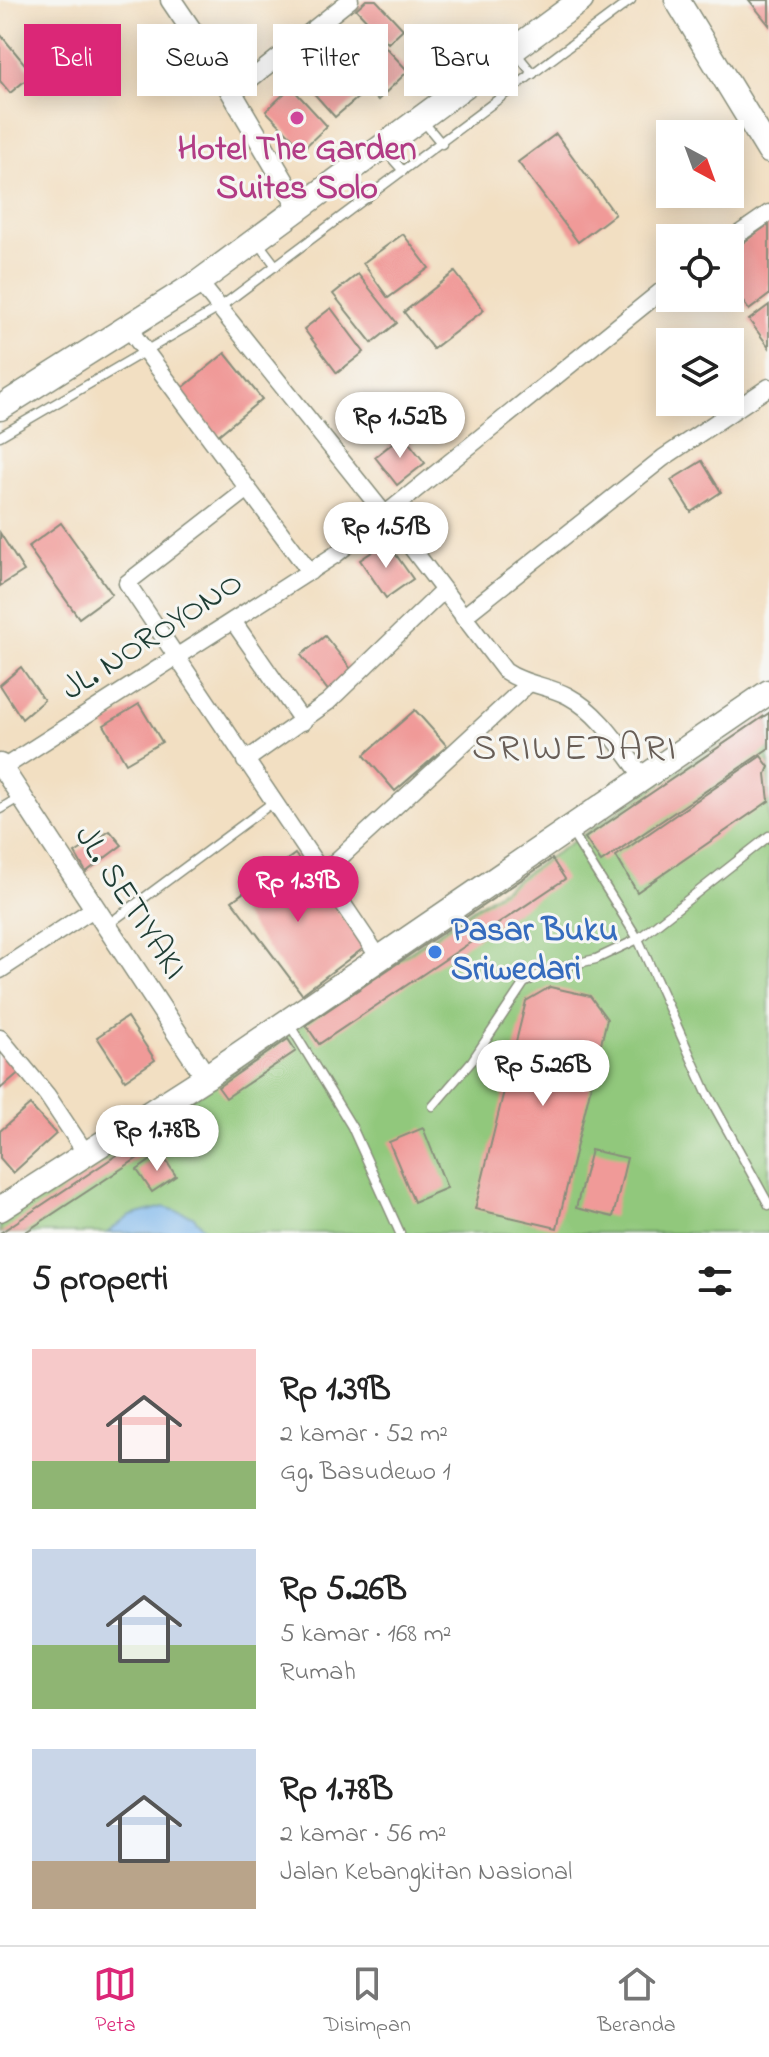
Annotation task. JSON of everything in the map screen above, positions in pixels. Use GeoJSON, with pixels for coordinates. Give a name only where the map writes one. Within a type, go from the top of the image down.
{"type":"FeatureCollection","features":[{"type":"Feature","properties":{"kind":"main road"},"geometry":{"type":"LineString","coordinates":[[518,46],[581,0]]}},
{"type":"Feature","properties":{"kind":"main road"},"geometry":{"type":"LineString","coordinates":[[677,0],[769,151]]}},
{"type":"Feature","properties":{"kind":"main road"},"geometry":{"type":"LineString","coordinates":[[0,408],[199,282],[450,96]]}},
{"type":"Feature","properties":{"kind":"main road"},"geometry":{"type":"LineString","coordinates":[[0,1209],[288,1022],[769,692]]}},
{"type":"Feature","properties":{"kind":"street"},"geometry":{"type":"LineString","coordinates":[[171,0],[187,24]]}},
{"type":"Feature","properties":{"kind":"street"},"geometry":{"type":"LineString","coordinates":[[257,74],[350,0]]}},
{"type":"Feature","properties":{"kind":"street"},"geometry":{"type":"LineString","coordinates":[[233,96],[299,207]]}},
{"type":"Feature","properties":{"kind":"street"},"geometry":{"type":"LineString","coordinates":[[744,230],[769,213]]}},
{"type":"Feature","properties":{"kind":"street"},"geometry":{"type":"LineString","coordinates":[[199,282],[386,515],[505,671],[528,684],[554,690],[582,705],[644,778]]}},
{"type":"Feature","properties":{"kind":"street","name":"JL. NOROYONO"},"geometry":{"type":"LineString","coordinates":[[1,766],[310,572],[386,515],[656,295]]}},
{"type":"Feature","properties":{"kind":"street"},"geometry":{"type":"LineString","coordinates":[[129,329],[310,572]]}},
{"type":"Feature","properties":{"kind":"street"},"geometry":{"type":"LineString","coordinates":[[463,617],[663,458],[769,387]]}},
{"type":"Feature","properties":{"kind":"street"},"geometry":{"type":"LineString","coordinates":[[248,489],[127,583],[272,803],[380,959]]}},
{"type":"Feature","properties":{"kind":"street"},"geometry":{"type":"LineString","coordinates":[[245,761],[342,691],[443,591]]}},
{"type":"Feature","properties":{"kind":"street"},"geometry":{"type":"LineString","coordinates":[[233,621],[303,722]]}},
{"type":"Feature","properties":{"kind":"street"},"geometry":{"type":"LineString","coordinates":[[321,875],[528,684]]}},
{"type":"Feature","properties":{"kind":"street","name":"JL. SETIYAKI"},"geometry":{"type":"LineString","coordinates":[[1,766],[206,1077]]}},
{"type":"Feature","properties":{"kind":"street"},"geometry":{"type":"LineString","coordinates":[[0,970],[93,909]]}},
{"type":"Feature","properties":{"kind":"street"},"geometry":{"type":"LineString","coordinates":[[0,1038],[47,1095],[85,1152]]}},
{"type":"Feature","properties":{"kind":"lane"},"geometry":{"type":"LineString","coordinates":[[0,436],[219,308],[631,0]]}},
{"type":"Feature","properties":{"kind":"lane"},"geometry":{"type":"LineString","coordinates":[[518,54],[533,74]]}},
{"type":"Feature","properties":{"kind":"lane"},"geometry":{"type":"LineString","coordinates":[[420,118],[442,144]]}},
{"type":"Feature","properties":{"kind":"lane"},"geometry":{"type":"LineString","coordinates":[[383,147],[403,171]]}},
{"type":"Feature","properties":{"kind":"lane"},"geometry":{"type":"LineString","coordinates":[[347,172],[367,198]]}},
{"type":"Feature","properties":{"kind":"lane"},"geometry":{"type":"LineString","coordinates":[[256,240],[276,266]]}},
{"type":"Feature","properties":{"kind":"lane"},"geometry":{"type":"LineString","coordinates":[[0,809],[21,796]]}},
{"type":"Feature","properties":{"kind":"lane"},"geometry":{"type":"LineString","coordinates":[[105,927],[272,803]]}},
{"type":"Feature","properties":{"kind":"lane"},"geometry":{"type":"LineString","coordinates":[[569,830],[638,939],[706,1091],[769,1205]]}},
{"type":"Feature","properties":{"kind":"lane"},"geometry":{"type":"LineString","coordinates":[[433,1106],[472,1061],[524,983],[548,970],[596,959],[638,939],[769,836]]}},
{"type":"Feature","properties":{"kind":"lane"},"geometry":{"type":"LineString","coordinates":[[288,1022],[352,1127],[400,1233]]}},
{"type":"Feature","properties":{"kind":"green space"},"geometry":{"type":"Polygon","coordinates":[[[769,709],[769,1233],[0,1233],[0,1221],[184,1104],[769,709]]]}},
{"type":"Feature","properties":{"kind":"water"},"geometry":{"type":"Polygon","coordinates":[[[164,1207],[193,1216],[208,1233],[107,1233],[130,1216],[164,1207]]]}},
{"type":"Feature","properties":{"kind":"building"},"geometry":{"type":"Polygon","coordinates":[[[366,0],[376,0],[403,29],[388,43],[388,24],[370,24],[356,9],[366,0]]]}},
{"type":"Feature","properties":{"kind":"building"},"geometry":{"type":"Polygon","coordinates":[[[749,0],[769,0],[769,25],[749,0]]]}},
{"type":"Feature","properties":{"kind":"building"},"geometry":{"type":"Polygon","coordinates":[[[0,34],[24,63],[24,81],[10,93],[0,81],[0,34]]]}},
{"type":"Feature","properties":{"kind":"building"},"geometry":{"type":"Polygon","coordinates":[[[388,50],[404,67],[404,75],[388,90],[388,50]]]}},
{"type":"Feature","properties":{"kind":"building","name":"Hotel The Garden Suites Solo"},"geometry":{"type":"Polygon","coordinates":[[[282,96],[299,96],[327,126],[303,149],[266,111],[282,96]]]}},
{"type":"Feature","properties":{"kind":"building"},"geometry":{"type":"Polygon","coordinates":[[[316,96],[360,96],[335,117],[316,96]]]}},
{"type":"Feature","properties":{"kind":"building"},"geometry":{"type":"Polygon","coordinates":[[[556,134],[615,214],[578,242],[518,162],[556,134]]]}},
{"type":"Feature","properties":{"kind":"building"},"geometry":{"type":"Polygon","coordinates":[[[769,224],[769,295],[749,310],[744,303],[744,242],[769,224]]]}},
{"type":"Feature","properties":{"kind":"building"},"geometry":{"type":"Polygon","coordinates":[[[403,234],[429,268],[388,298],[363,263],[403,234]]]}},
{"type":"Feature","properties":{"kind":"building"},"geometry":{"type":"Polygon","coordinates":[[[455,272],[484,310],[433,349],[404,312],[455,272]]]}},
{"type":"Feature","properties":{"kind":"building"},"geometry":{"type":"Polygon","coordinates":[[[358,274],[397,323],[372,343],[333,294],[358,274]]]}},
{"type":"Feature","properties":{"kind":"building"},"geometry":{"type":"Polygon","coordinates":[[[769,305],[769,347],[749,320],[769,305]]]}},
{"type":"Feature","properties":{"kind":"building"},"geometry":{"type":"Polygon","coordinates":[[[331,308],[364,352],[337,373],[304,329],[331,308]]]}},
{"type":"Feature","properties":{"kind":"building"},"geometry":{"type":"Polygon","coordinates":[[[225,353],[262,399],[217,436],[180,390],[225,353]]]}},
{"type":"Feature","properties":{"kind":"building"},"geometry":{"type":"Polygon","coordinates":[[[403,435],[425,463],[397,485],[375,457],[403,435]]]}},
{"type":"Feature","properties":{"kind":"building"},"geometry":{"type":"Polygon","coordinates":[[[702,461],[721,492],[691,512],[671,480],[702,461]]]}},
{"type":"Feature","properties":{"kind":"building"},"geometry":{"type":"Polygon","coordinates":[[[61,523],[112,594],[79,618],[28,547],[61,523]]]}},
{"type":"Feature","properties":{"kind":"building"},"geometry":{"type":"Polygon","coordinates":[[[0,533],[24,571],[0,586],[0,533]]]}},
{"type":"Feature","properties":{"kind":"building"},"geometry":{"type":"Polygon","coordinates":[[[387,542],[413,579],[386,598],[360,560],[387,542]]]}},
{"type":"Feature","properties":{"kind":"building"},"geometry":{"type":"Polygon","coordinates":[[[325,636],[355,674],[330,693],[301,655],[325,636]]]}},
{"type":"Feature","properties":{"kind":"building"},"geometry":{"type":"Polygon","coordinates":[[[21,667],[44,700],[22,719],[0,685],[21,667]]]}},
{"type":"Feature","properties":{"kind":"building"},"geometry":{"type":"Polygon","coordinates":[[[139,704],[162,742],[126,763],[104,725],[139,704]]]}},
{"type":"Feature","properties":{"kind":"building"},"geometry":{"type":"Polygon","coordinates":[[[415,710],[447,746],[395,791],[364,755],[415,710]]]}},
{"type":"Feature","properties":{"kind":"building","name":"Pasar Buku Sriwedari"},"geometry":{"type":"Polygon","coordinates":[[[769,713],[769,748],[601,862],[585,838],[769,713]]]}},
{"type":"Feature","properties":{"kind":"building"},"geometry":{"type":"Polygon","coordinates":[[[761,756],[769,767],[766,774],[769,801],[637,892],[616,856],[761,756]]]}},
{"type":"Feature","properties":{"kind":"building"},"geometry":{"type":"Polygon","coordinates":[[[110,831],[122,845],[86,872],[75,853],[110,831]]]}},
{"type":"Feature","properties":{"kind":"building"},"geometry":{"type":"Polygon","coordinates":[[[295,854],[365,947],[302,994],[232,901],[295,854]]]}},
{"type":"Feature","properties":{"kind":"building","name":"Pasar Buku Sriwedari"},"geometry":{"type":"Polygon","coordinates":[[[552,859],[565,879],[319,1044],[306,1025],[552,859]]]}},
{"type":"Feature","properties":{"kind":"building"},"geometry":{"type":"Polygon","coordinates":[[[550,987],[590,996],[607,1019],[557,1228],[475,1209],[526,1001],[550,987]]]}},
{"type":"Feature","properties":{"kind":"building"},"geometry":{"type":"Polygon","coordinates":[[[127,1017],[155,1060],[125,1080],[97,1037],[127,1017]]]}},
{"type":"Feature","properties":{"kind":"building"},"geometry":{"type":"Polygon","coordinates":[[[288,1039],[296,1051],[226,1098],[218,1087],[288,1039]]]}},
{"type":"Feature","properties":{"kind":"building"},"geometry":{"type":"Polygon","coordinates":[[[5,1049],[22,1070],[0,1089],[0,1053],[5,1049]]]}},
{"type":"Feature","properties":{"kind":"building"},"geometry":{"type":"Polygon","coordinates":[[[30,1105],[56,1134],[13,1173],[0,1158],[0,1131],[30,1105]]]}},
{"type":"Feature","properties":{"kind":"building"},"geometry":{"type":"Polygon","coordinates":[[[189,1107],[197,1119],[24,1233],[0,1233],[189,1107]]]}},
{"type":"Feature","properties":{"kind":"building"},"geometry":{"type":"Polygon","coordinates":[[[423,1128],[447,1188],[414,1202],[389,1142],[423,1128]]]}},
{"type":"Feature","properties":{"kind":"building"},"geometry":{"type":"Polygon","coordinates":[[[591,1150],[627,1158],[613,1217],[576,1208],[591,1150]]]}},
{"type":"Feature","properties":{"kind":"building"},"geometry":{"type":"Polygon","coordinates":[[[161,1153],[176,1176],[152,1192],[137,1170],[161,1153]]]}},
{"type":"Feature","properties":{"kind":"place","name":"Hotel The Garden Suites Solo"},"geometry":{"type":"Point","coordinates":[297,118]}},
{"type":"Feature","properties":{"kind":"place","name":"Pasar Buku Sriwedari"},"geometry":{"type":"Point","coordinates":[435,952]}},
{"type":"Feature","properties":{"kind":"district","name":"SRIWEDARI"},"geometry":{"type":"Point","coordinates":[575,750]}}]}
